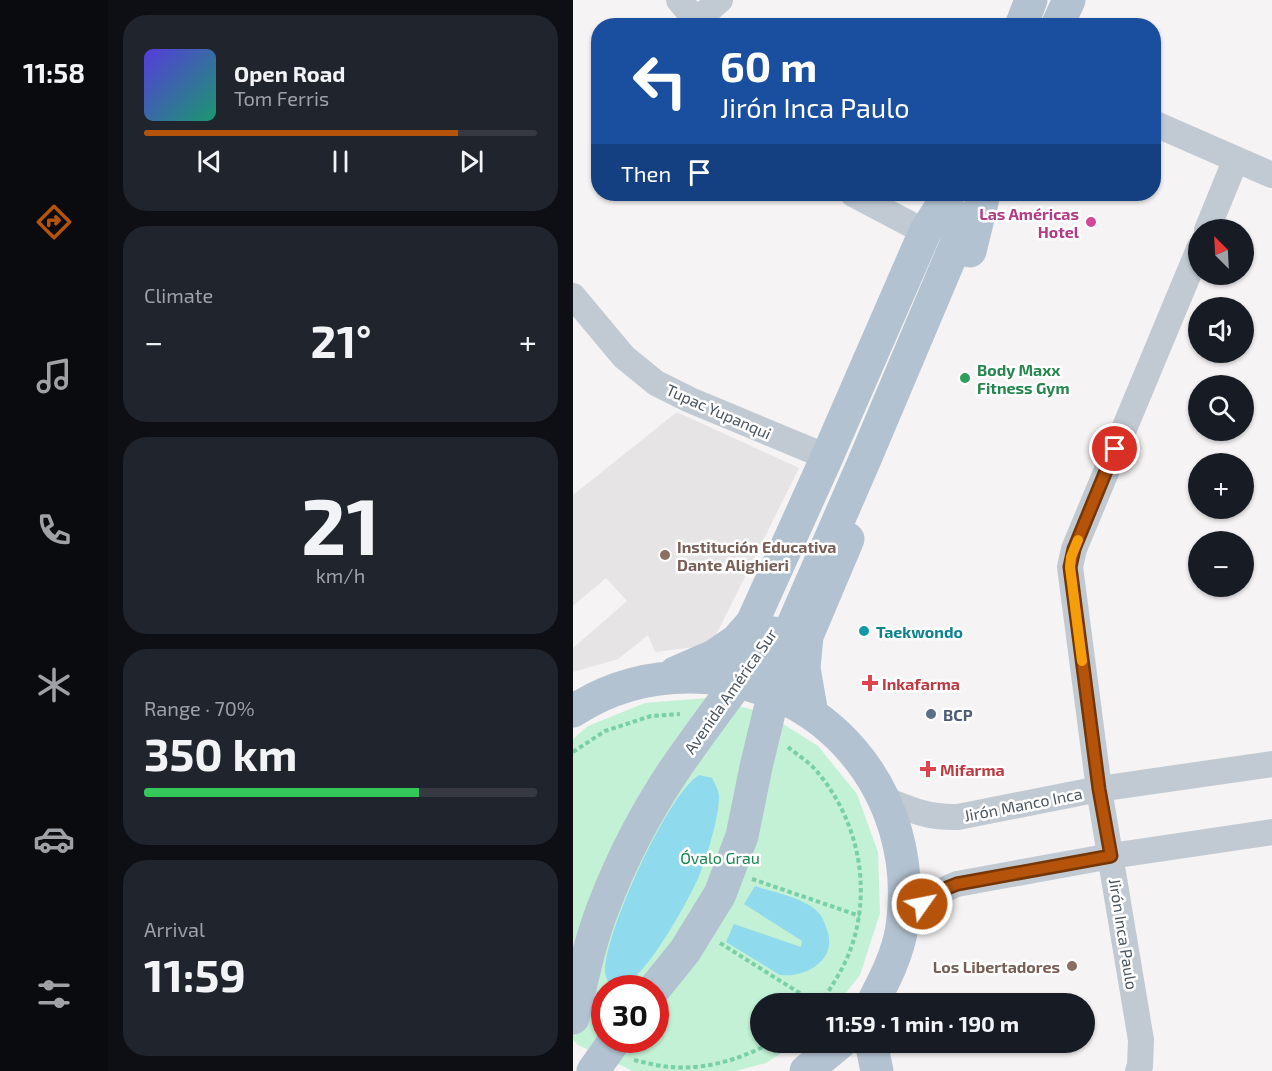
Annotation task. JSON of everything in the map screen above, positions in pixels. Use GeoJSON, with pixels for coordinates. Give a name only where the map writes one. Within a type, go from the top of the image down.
{"type":"FeatureCollection","features":[{"type":"Feature","properties":{"kind":"main road"},"geometry":{"type":"LineString","coordinates":[[1024,18],[1031,0]]}},
{"type":"Feature","properties":{"kind":"main road"},"geometry":{"type":"LineString","coordinates":[[1061,18],[1069,0]]}},
{"type":"Feature","properties":{"kind":"main road"},"geometry":{"type":"LineString","coordinates":[[812,714],[804,668],[807,636],[972,247],[958,206]]}},
{"type":"Feature","properties":{"kind":"main road","name":"Avenida América Sur"},"geometry":{"type":"LineString","coordinates":[[665,677],[714,656],[736,641],[751,623],[827,457],[958,206]]}},
{"type":"Feature","properties":{"kind":"main road","name":"Avenida América Sur"},"geometry":{"type":"LineString","coordinates":[[666,975],[685,951],[720,894],[743,836],[756,767],[787,638],[868,454],[958,206]]}},
{"type":"Feature","properties":{"kind":"main road","name":"Avenida América Sur"},"geometry":{"type":"LineString","coordinates":[[573,1018],[589,950],[603,908],[625,856],[652,805],[677,766],[773,633],[958,206]]}},
{"type":"Feature","properties":{"kind":"main road"},"geometry":{"type":"LineString","coordinates":[[573,711],[588,701],[625,686],[665,677],[713,677],[760,687],[787,699],[812,714],[841,738],[865,766],[884,799],[899,840],[905,885],[902,928],[890,970],[878,993]]}},
{"type":"Feature","properties":{"kind":"main road"},"geometry":{"type":"LineString","coordinates":[[593,1071],[619,1053]]}},
{"type":"Feature","properties":{"kind":"main road"},"geometry":{"type":"LineString","coordinates":[[806,1071],[828,1053]]}},
{"type":"Feature","properties":{"kind":"main road"},"geometry":{"type":"LineString","coordinates":[[873,1053],[877,1071]]}},
{"type":"Feature","properties":{"kind":"street"},"geometry":{"type":"LineString","coordinates":[[679,0],[695,18]]}},
{"type":"Feature","properties":{"kind":"street"},"geometry":{"type":"LineString","coordinates":[[704,18],[720,0]]}},
{"type":"Feature","properties":{"kind":"street"},"geometry":{"type":"LineString","coordinates":[[1161,126],[1272,175]]}},
{"type":"Feature","properties":{"kind":"street"},"geometry":{"type":"LineString","coordinates":[[1211,219],[1236,159]]}},
{"type":"Feature","properties":{"kind":"street"},"geometry":{"type":"LineString","coordinates":[[914,201],[958,206]]}},
{"type":"Feature","properties":{"kind":"street","name":"Jirón Inca Paulo"},"geometry":{"type":"LineString","coordinates":[[1138,1071],[1141,1040],[1099,789],[1070,567],[1071,557],[1188,275]]}},
{"type":"Feature","properties":{"kind":"street","name":"Tupac Yupanqui"},"geometry":{"type":"LineString","coordinates":[[573,296],[624,357],[656,383],[690,400],[827,457]]}},
{"type":"Feature","properties":{"kind":"street","name":"Jirón Manco Inca"},"geometry":{"type":"LineString","coordinates":[[884,799],[936,818],[958,817],[1099,789],[1272,764]]}},
{"type":"Feature","properties":{"kind":"street"},"geometry":{"type":"LineString","coordinates":[[902,928],[922,904],[937,892],[957,884],[1111,856],[1272,832]]}},
{"type":"Feature","properties":{"kind":"path"},"geometry":{"type":"LineString","coordinates":[[746,877],[860,916]]}},
{"type":"Feature","properties":{"kind":"path"},"geometry":{"type":"LineString","coordinates":[[714,939],[800,993]]}},
{"type":"Feature","properties":{"kind":"path"},"geometry":{"type":"LineString","coordinates":[[632,1053],[672,1067],[713,1065],[753,1053]]}},
{"type":"Feature","properties":{"kind":"shaded area","name":"Institución Educativa Dante Alighieri"},"geometry":{"type":"Polygon","coordinates":[[[677,412],[799,468],[711,645],[655,652],[648,635],[618,659],[573,672],[573,648],[627,601],[606,578],[573,606],[573,495],[677,412]]]}},
{"type":"Feature","properties":{"kind":"green space","name":"Óvalo Grau"},"geometry":{"type":"Polygon","coordinates":[[[707,698],[766,713],[818,746],[857,794],[878,852],[880,913],[860,975],[846,993],[750,993],[750,1053],[782,1053],[766,1063],[735,1071],[633,1071],[595,1053],[669,1053],[669,975],[591,975],[591,1051],[573,1040],[573,739],[588,726],[645,703],[707,698]]]}},
{"type":"Feature","properties":{"kind":"water"},"geometry":{"type":"Polygon","coordinates":[[[699,775],[712,778],[719,795],[712,836],[699,876],[665,938],[641,970],[636,975],[606,975],[608,951],[640,865],[671,808],[699,775]]]}},
{"type":"Feature","properties":{"kind":"water"},"geometry":{"type":"Polygon","coordinates":[[[755,886],[797,899],[819,913],[829,941],[824,958],[817,965],[800,973],[780,975],[726,942],[734,924],[801,947],[802,941],[744,904],[755,886]]]}},
{"type":"Feature","properties":{"kind":"slow traffic"},"geometry":{"type":"LineString","coordinates":[[1078,540],[1071,557],[1070,567],[1082,661]]}},
{"type":"Feature","properties":{"kind":"place","name":"Las Américas Hotel"},"geometry":{"type":"Point","coordinates":[1091,222]}},
{"type":"Feature","properties":{"kind":"place","name":"Body Maxx Fitness Gym"},"geometry":{"type":"Point","coordinates":[965,378]}},
{"type":"Feature","properties":{"kind":"place","name":"Institución Educativa Dante Alighieri"},"geometry":{"type":"Point","coordinates":[665,555]}},
{"type":"Feature","properties":{"kind":"place","name":"Taekwondo"},"geometry":{"type":"Point","coordinates":[864,631]}},
{"type":"Feature","properties":{"kind":"place","name":"Inkafarma"},"geometry":{"type":"Point","coordinates":[870,683]}},
{"type":"Feature","properties":{"kind":"place","name":"BCP"},"geometry":{"type":"Point","coordinates":[931,714]}},
{"type":"Feature","properties":{"kind":"place","name":"Mifarma"},"geometry":{"type":"Point","coordinates":[928,769]}},
{"type":"Feature","properties":{"kind":"place","name":"Los Libertadores"},"geometry":{"type":"Point","coordinates":[1072,966]}},
{"type":"Feature","properties":{"kind":"route"},"geometry":{"type":"LineString","coordinates":[[922,904],[937,892],[957,884],[1111,856],[1099,789],[1070,567],[1074,549],[1115,449]]}}]}
